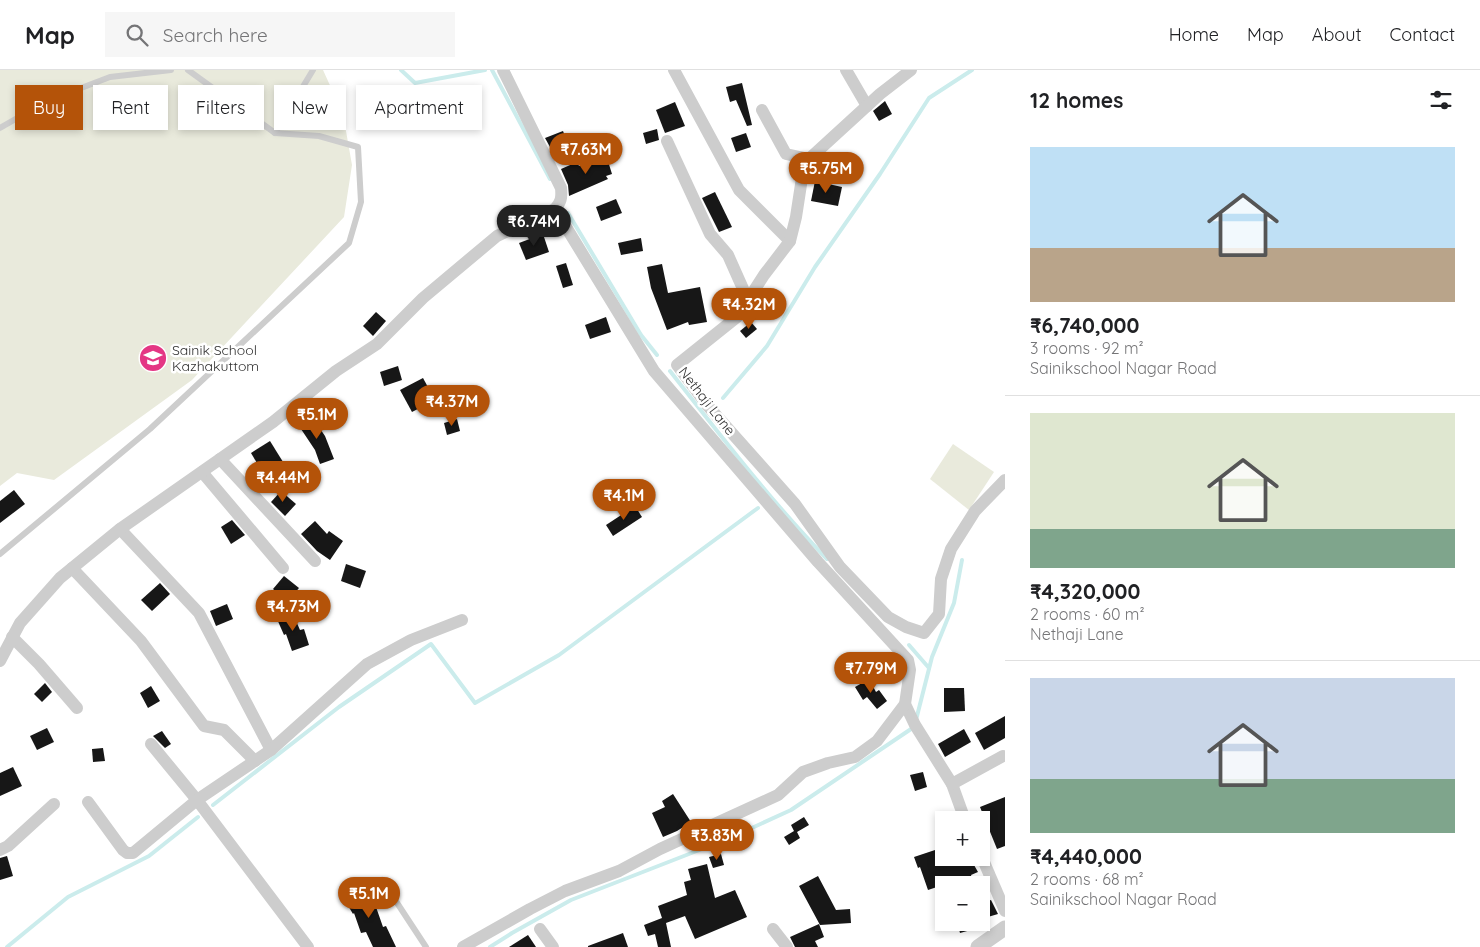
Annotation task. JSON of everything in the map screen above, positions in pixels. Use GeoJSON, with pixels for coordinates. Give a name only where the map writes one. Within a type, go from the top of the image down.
{"type":"FeatureCollection","features":[{"type":"Feature","properties":{"kind":"street"},"geometry":{"type":"LineString","coordinates":[[0,661],[20,623],[60,578],[72,568],[120,529],[272,422],[336,370],[377,344],[423,298],[497,236],[555,209],[560,204],[562,197],[561,188],[522,111],[504,70]]}},
{"type":"Feature","properties":{"kind":"street"},"geometry":{"type":"LineString","coordinates":[[674,70],[739,190],[790,241]]}},
{"type":"Feature","properties":{"kind":"street"},"geometry":{"type":"LineString","coordinates":[[846,70],[867,106]]}},
{"type":"Feature","properties":{"kind":"street","name":"Nethaji Lane"},"geometry":{"type":"LineString","coordinates":[[911,70],[867,106],[809,159],[802,178],[790,241],[764,275],[736,317],[677,365],[707,405],[794,504],[840,567],[888,617],[906,627],[924,633],[939,614],[942,579],[951,549],[976,512],[1005,480]]}},
{"type":"Feature","properties":{"kind":"street"},"geometry":{"type":"LineString","coordinates":[[762,110],[786,154],[809,159]]}},
{"type":"Feature","properties":{"kind":"street"},"geometry":{"type":"LineString","coordinates":[[668,141],[710,234],[728,256],[748,300]]}},
{"type":"Feature","properties":{"kind":"street"},"geometry":{"type":"LineString","coordinates":[[555,209],[654,371],[812,555],[908,660],[910,670],[906,704],[915,725],[952,784],[962,811]]}},
{"type":"Feature","properties":{"kind":"street"},"geometry":{"type":"LineString","coordinates":[[220,459],[315,560]]}},
{"type":"Feature","properties":{"kind":"street"},"geometry":{"type":"LineString","coordinates":[[202,472],[283,568]]}},
{"type":"Feature","properties":{"kind":"street"},"geometry":{"type":"LineString","coordinates":[[120,529],[200,613],[271,750]]}},
{"type":"Feature","properties":{"kind":"street"},"geometry":{"type":"LineString","coordinates":[[72,568],[141,640],[204,726],[224,730],[255,761]]}},
{"type":"Feature","properties":{"kind":"street"},"geometry":{"type":"LineString","coordinates":[[88,802],[122,850],[132,853],[197,800],[271,750],[367,664],[411,640],[462,620]]}},
{"type":"Feature","properties":{"kind":"street"},"geometry":{"type":"LineString","coordinates":[[12,637],[39,664],[77,708]]}},
{"type":"Feature","properties":{"kind":"street"},"geometry":{"type":"LineString","coordinates":[[463,947],[530,908],[565,891],[619,871],[660,849],[778,796],[803,772],[828,763],[855,757],[877,740],[906,704]]}},
{"type":"Feature","properties":{"kind":"street"},"geometry":{"type":"LineString","coordinates":[[152,744],[197,800],[308,947]]}},
{"type":"Feature","properties":{"kind":"street"},"geometry":{"type":"LineString","coordinates":[[952,784],[1003,756]]}},
{"type":"Feature","properties":{"kind":"street"},"geometry":{"type":"LineString","coordinates":[[0,850],[8,846],[54,804]]}},
{"type":"Feature","properties":{"kind":"street"},"geometry":{"type":"LineString","coordinates":[[986,866],[1005,912]]}},
{"type":"Feature","properties":{"kind":"street"},"geometry":{"type":"LineString","coordinates":[[978,947],[1005,928]]}},
{"type":"Feature","properties":{"kind":"street"},"geometry":{"type":"LineString","coordinates":[[540,929],[553,947]]}},
{"type":"Feature","properties":{"kind":"street"},"geometry":{"type":"LineString","coordinates":[[772,929],[787,947]]}},
{"type":"Feature","properties":{"kind":"lane"},"geometry":{"type":"LineString","coordinates":[[0,128],[47,101],[110,77],[171,70]]}},
{"type":"Feature","properties":{"kind":"lane"},"geometry":{"type":"LineString","coordinates":[[0,554],[150,429],[349,242],[361,202],[358,147],[319,136],[275,133],[188,70]]}},
{"type":"Feature","properties":{"kind":"lane"},"geometry":{"type":"LineString","coordinates":[[275,133],[312,70]]}},
{"type":"Feature","properties":{"kind":"lane"},"geometry":{"type":"LineString","coordinates":[[382,880],[426,947]]}},
{"type":"Feature","properties":{"kind":"shaded area"},"geometry":{"type":"Polygon","coordinates":[[[0,70],[323,70],[330,85],[274,85],[274,130],[346,130],[352,165],[344,217],[192,380],[54,480],[17,473],[0,486],[0,70]]]}},
{"type":"Feature","properties":{"kind":"shaded area"},"geometry":{"type":"Polygon","coordinates":[[[953,444],[994,472],[969,510],[930,479],[953,444]]]}},
{"type":"Feature","properties":{"kind":"building"},"geometry":{"type":"Polygon","coordinates":[[[742,83],[752,125],[747,126],[736,100],[730,102],[726,87],[742,83]]]}},
{"type":"Feature","properties":{"kind":"building"},"geometry":{"type":"Polygon","coordinates":[[[885,101],[892,114],[879,121],[873,111],[885,101]]]}},
{"type":"Feature","properties":{"kind":"building"},"geometry":{"type":"Polygon","coordinates":[[[675,102],[685,126],[665,133],[656,110],[675,102]]]}},
{"type":"Feature","properties":{"kind":"building"},"geometry":{"type":"Polygon","coordinates":[[[657,129],[659,140],[646,144],[643,133],[657,129]]]}},
{"type":"Feature","properties":{"kind":"building"},"geometry":{"type":"Polygon","coordinates":[[[563,131],[568,144],[550,147],[545,138],[563,131]]]}},
{"type":"Feature","properties":{"kind":"building"},"geometry":{"type":"Polygon","coordinates":[[[746,133],[751,147],[736,152],[731,138],[746,133]]]}},
{"type":"Feature","properties":{"kind":"building"},"geometry":{"type":"Polygon","coordinates":[[[607,158],[612,174],[606,176],[608,179],[569,196],[568,185],[561,169],[577,162],[579,166],[607,158]]]}},
{"type":"Feature","properties":{"kind":"building"},"geometry":{"type":"Polygon","coordinates":[[[815,181],[842,187],[838,206],[811,201],[815,181]]]}},
{"type":"Feature","properties":{"kind":"building"},"geometry":{"type":"Polygon","coordinates":[[[715,192],[732,227],[719,232],[702,198],[715,192]]]}},
{"type":"Feature","properties":{"kind":"building"},"geometry":{"type":"Polygon","coordinates":[[[616,199],[622,213],[601,221],[596,207],[616,199]]]}},
{"type":"Feature","properties":{"kind":"building"},"geometry":{"type":"Polygon","coordinates":[[[543,234],[549,252],[526,260],[519,243],[543,234]]]}},
{"type":"Feature","properties":{"kind":"building"},"geometry":{"type":"Polygon","coordinates":[[[641,238],[643,251],[621,255],[618,243],[641,238]]]}},
{"type":"Feature","properties":{"kind":"building"},"geometry":{"type":"Polygon","coordinates":[[[566,263],[573,285],[563,288],[556,266],[566,263]]]}},
{"type":"Feature","properties":{"kind":"building"},"geometry":{"type":"Polygon","coordinates":[[[662,264],[668,293],[700,287],[707,322],[689,325],[688,322],[667,330],[651,288],[647,267],[662,264]]]}},
{"type":"Feature","properties":{"kind":"building"},"geometry":{"type":"Polygon","coordinates":[[[376,312],[386,321],[373,336],[363,326],[376,312]]]}},
{"type":"Feature","properties":{"kind":"building"},"geometry":{"type":"Polygon","coordinates":[[[606,317],[611,332],[590,339],[585,325],[606,317]]]}},
{"type":"Feature","properties":{"kind":"building"},"geometry":{"type":"Polygon","coordinates":[[[751,322],[757,329],[746,338],[740,331],[751,322]]]}},
{"type":"Feature","properties":{"kind":"building"},"geometry":{"type":"Polygon","coordinates":[[[398,366],[402,380],[384,386],[380,372],[398,366]]]}},
{"type":"Feature","properties":{"kind":"building"},"geometry":{"type":"Polygon","coordinates":[[[423,378],[435,400],[412,412],[400,390],[423,378]]]}},
{"type":"Feature","properties":{"kind":"building"},"geometry":{"type":"Polygon","coordinates":[[[312,417],[325,436],[334,459],[320,464],[315,450],[299,426],[312,417]]]}},
{"type":"Feature","properties":{"kind":"building"},"geometry":{"type":"Polygon","coordinates":[[[457,419],[460,431],[447,435],[444,423],[457,419]]]}},
{"type":"Feature","properties":{"kind":"building"},"geometry":{"type":"Polygon","coordinates":[[[270,441],[288,470],[268,482],[251,453],[270,441]]]}},
{"type":"Feature","properties":{"kind":"building"},"geometry":{"type":"Polygon","coordinates":[[[14,490],[25,504],[0,523],[0,501],[14,490]]]}},
{"type":"Feature","properties":{"kind":"building"},"geometry":{"type":"Polygon","coordinates":[[[281,491],[296,504],[285,516],[271,502],[281,491]]]}},
{"type":"Feature","properties":{"kind":"building"},"geometry":{"type":"Polygon","coordinates":[[[635,506],[642,517],[613,536],[606,525],[635,506]]]}},
{"type":"Feature","properties":{"kind":"building"},"geometry":{"type":"Polygon","coordinates":[[[232,520],[245,535],[231,544],[221,527],[232,520]]]}},
{"type":"Feature","properties":{"kind":"building"},"geometry":{"type":"Polygon","coordinates":[[[315,521],[327,534],[329,531],[343,541],[330,560],[317,551],[301,534],[315,521]]]}},
{"type":"Feature","properties":{"kind":"building"},"geometry":{"type":"Polygon","coordinates":[[[346,564],[366,571],[360,588],[341,581],[346,564]]]}},
{"type":"Feature","properties":{"kind":"building"},"geometry":{"type":"Polygon","coordinates":[[[284,576],[299,588],[287,602],[273,589],[284,576]]]}},
{"type":"Feature","properties":{"kind":"building"},"geometry":{"type":"Polygon","coordinates":[[[160,583],[170,594],[152,611],[141,600],[160,583]]]}},
{"type":"Feature","properties":{"kind":"building"},"geometry":{"type":"Polygon","coordinates":[[[227,604],[233,619],[216,626],[210,611],[227,604]]]}},
{"type":"Feature","properties":{"kind":"building"},"geometry":{"type":"Polygon","coordinates":[[[292,612],[300,630],[304,629],[309,645],[292,651],[286,634],[284,635],[277,619],[292,612]]]}},
{"type":"Feature","properties":{"kind":"building"},"geometry":{"type":"Polygon","coordinates":[[[869,679],[876,692],[879,690],[887,701],[877,709],[867,697],[863,700],[855,687],[869,679]]]}},
{"type":"Feature","properties":{"kind":"building"},"geometry":{"type":"Polygon","coordinates":[[[45,683],[52,692],[42,702],[34,694],[45,683]]]}},
{"type":"Feature","properties":{"kind":"building"},"geometry":{"type":"Polygon","coordinates":[[[151,686],[160,701],[148,708],[140,693],[151,686]]]}},
{"type":"Feature","properties":{"kind":"building"},"geometry":{"type":"Polygon","coordinates":[[[944,688],[964,688],[965,711],[944,712],[944,688]]]}},
{"type":"Feature","properties":{"kind":"building"},"geometry":{"type":"Polygon","coordinates":[[[1005,716],[1005,738],[984,750],[975,733],[1005,716]]]}},
{"type":"Feature","properties":{"kind":"building"},"geometry":{"type":"Polygon","coordinates":[[[47,728],[54,742],[37,750],[30,736],[47,728]]]}},
{"type":"Feature","properties":{"kind":"building"},"geometry":{"type":"Polygon","coordinates":[[[964,729],[971,742],[945,757],[938,744],[964,729]]]}},
{"type":"Feature","properties":{"kind":"building"},"geometry":{"type":"Polygon","coordinates":[[[162,731],[171,744],[165,748],[153,736],[162,731]]]}},
{"type":"Feature","properties":{"kind":"building"},"geometry":{"type":"Polygon","coordinates":[[[103,748],[105,761],[93,762],[92,749],[103,748]]]}},
{"type":"Feature","properties":{"kind":"building"},"geometry":{"type":"Polygon","coordinates":[[[13,767],[22,786],[0,796],[0,773],[13,767]]]}},
{"type":"Feature","properties":{"kind":"building"},"geometry":{"type":"Polygon","coordinates":[[[923,772],[927,787],[915,791],[910,775],[923,772]]]}},
{"type":"Feature","properties":{"kind":"building"},"geometry":{"type":"Polygon","coordinates":[[[673,794],[691,822],[663,837],[652,813],[665,807],[662,801],[673,794]]]}},
{"type":"Feature","properties":{"kind":"building"},"geometry":{"type":"Polygon","coordinates":[[[1005,797],[1005,846],[997,849],[990,832],[990,811],[982,811],[980,807],[1005,797]]]}},
{"type":"Feature","properties":{"kind":"building"},"geometry":{"type":"Polygon","coordinates":[[[804,817],[809,825],[797,832],[800,838],[789,845],[784,837],[794,831],[791,825],[804,817]]]}},
{"type":"Feature","properties":{"kind":"building"},"geometry":{"type":"Polygon","coordinates":[[[935,850],[935,866],[975,866],[978,872],[971,876],[935,876],[935,888],[928,890],[920,867],[918,868],[914,857],[935,850]]]}},
{"type":"Feature","properties":{"kind":"building"},"geometry":{"type":"Polygon","coordinates":[[[721,854],[724,865],[713,868],[709,857],[721,854]]]}},
{"type":"Feature","properties":{"kind":"building"},"geometry":{"type":"Polygon","coordinates":[[[7,856],[13,876],[0,880],[0,858],[7,856]]]}},
{"type":"Feature","properties":{"kind":"building"},"geometry":{"type":"Polygon","coordinates":[[[707,864],[715,898],[735,890],[747,917],[695,939],[685,916],[666,923],[671,947],[658,947],[655,934],[648,936],[644,925],[662,918],[658,906],[687,895],[684,882],[691,880],[688,869],[707,864]]]}},
{"type":"Feature","properties":{"kind":"building"},"geometry":{"type":"Polygon","coordinates":[[[818,876],[836,910],[850,909],[851,923],[820,925],[799,886],[818,876]]]}},
{"type":"Feature","properties":{"kind":"building"},"geometry":{"type":"Polygon","coordinates":[[[361,887],[373,908],[376,907],[383,927],[386,926],[396,947],[373,947],[366,932],[361,933],[354,913],[343,897],[361,887]]]}},
{"type":"Feature","properties":{"kind":"building"},"geometry":{"type":"Polygon","coordinates":[[[990,900],[998,914],[990,916],[990,900]]]}},
{"type":"Feature","properties":{"kind":"building"},"geometry":{"type":"Polygon","coordinates":[[[819,924],[824,937],[815,941],[818,947],[795,947],[790,937],[819,924]]]}},
{"type":"Feature","properties":{"kind":"building"},"geometry":{"type":"Polygon","coordinates":[[[623,933],[628,947],[588,947],[588,946],[623,933]]]}},
{"type":"Feature","properties":{"kind":"building"},"geometry":{"type":"Polygon","coordinates":[[[528,935],[536,947],[509,947],[528,935]]]}},
{"type":"Feature","properties":{"kind":"waterway"},"geometry":{"type":"LineString","coordinates":[[401,70],[415,83],[485,70]]}},
{"type":"Feature","properties":{"kind":"waterway"},"geometry":{"type":"LineString","coordinates":[[492,70],[550,179]]}},
{"type":"Feature","properties":{"kind":"waterway"},"geometry":{"type":"LineString","coordinates":[[723,398],[767,346],[815,267],[880,174],[929,98],[972,70]]}},
{"type":"Feature","properties":{"kind":"waterway"},"geometry":{"type":"LineString","coordinates":[[568,213],[641,335],[657,355]]}},
{"type":"Feature","properties":{"kind":"waterway"},"geometry":{"type":"LineString","coordinates":[[670,371],[765,490],[827,559]]}},
{"type":"Feature","properties":{"kind":"waterway"},"geometry":{"type":"LineString","coordinates":[[213,805],[339,707],[431,644],[475,703],[559,655],[758,508]]}},
{"type":"Feature","properties":{"kind":"waterway"},"geometry":{"type":"LineString","coordinates":[[916,720],[932,657],[954,603],[962,560]]}},
{"type":"Feature","properties":{"kind":"waterway"},"geometry":{"type":"LineString","coordinates":[[909,645],[929,668]]}},
{"type":"Feature","properties":{"kind":"waterway"},"geometry":{"type":"LineString","coordinates":[[490,947],[571,900],[730,838],[791,810],[914,727]]}},
{"type":"Feature","properties":{"kind":"waterway"},"geometry":{"type":"LineString","coordinates":[[7,947],[68,897],[149,856],[198,817]]}},
{"type":"Feature","properties":{"kind":"place","name":"Sainik School Kazhakuttom"},"geometry":{"type":"Point","coordinates":[153,358]}}]}
